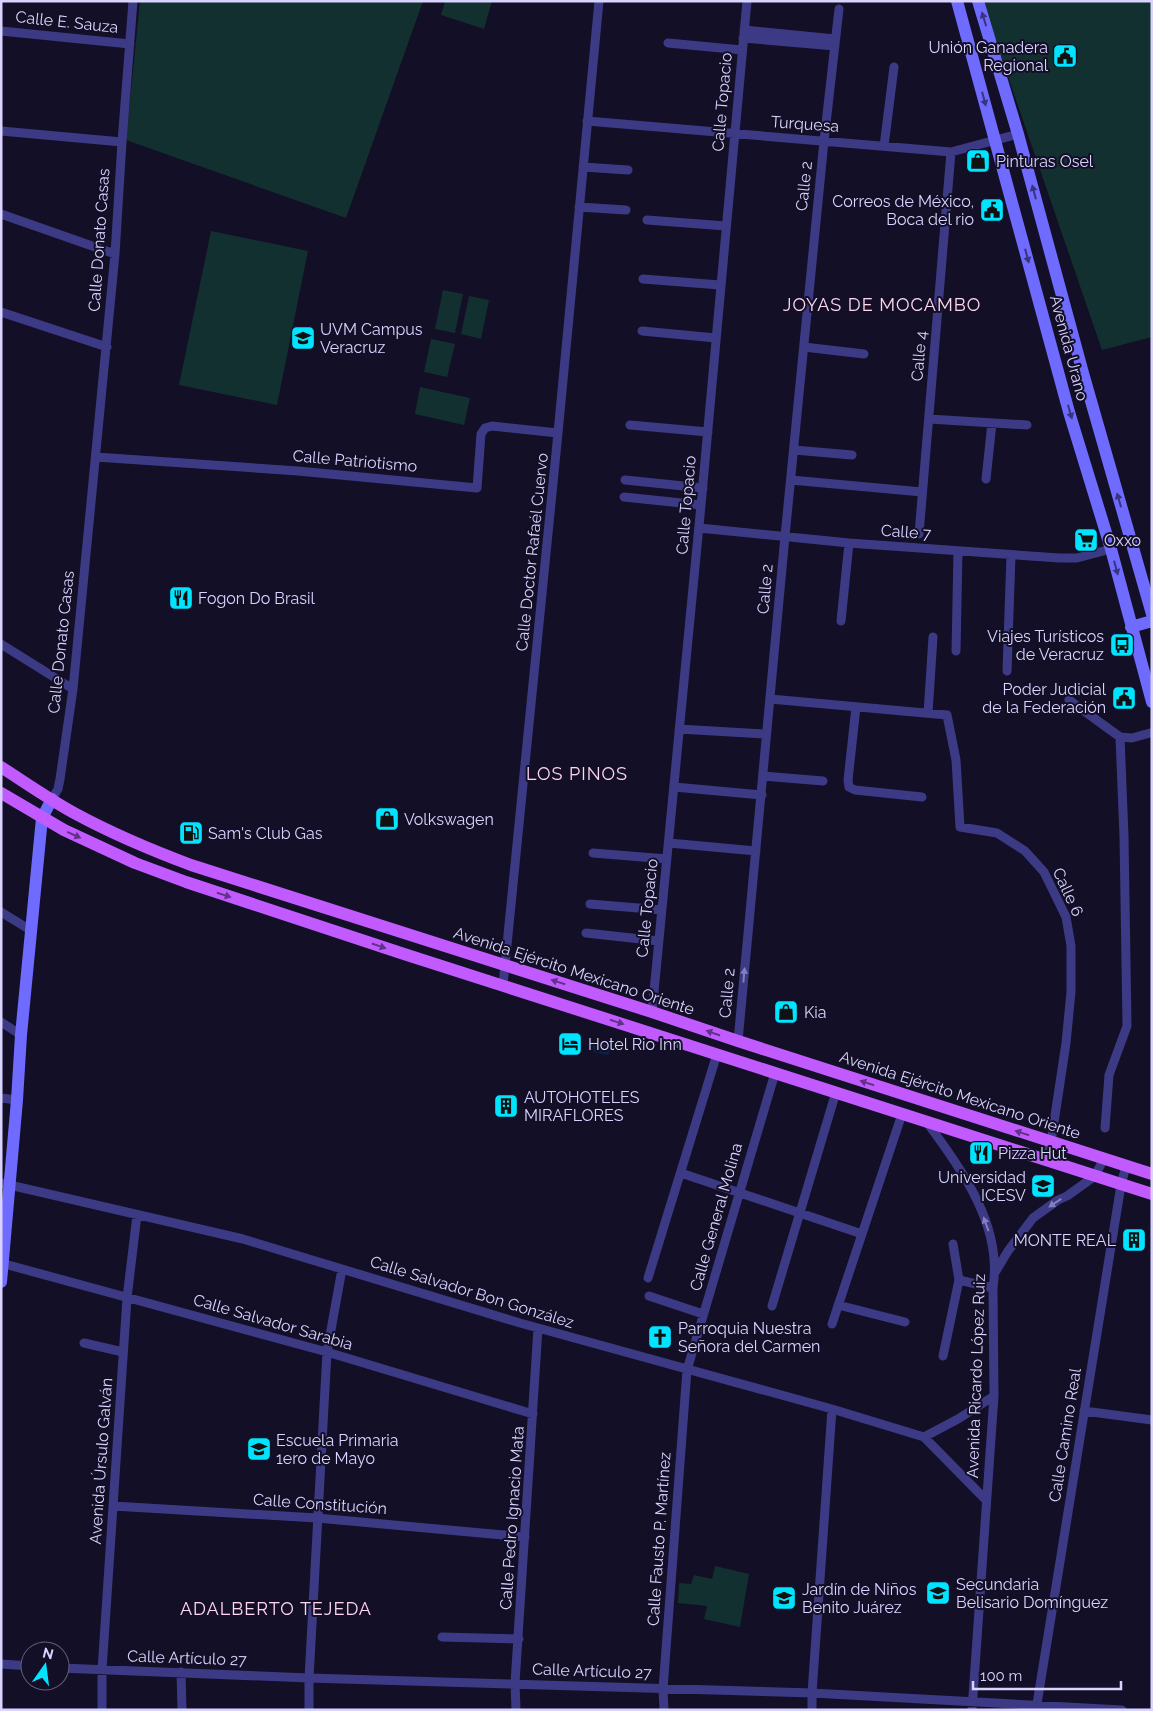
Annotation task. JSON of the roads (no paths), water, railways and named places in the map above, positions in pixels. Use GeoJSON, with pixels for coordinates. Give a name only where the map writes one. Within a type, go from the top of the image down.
{"type":"FeatureCollection","features":[{"type":"Feature","properties":{"kind":"main road","name":"Avenida Urano"},"geometry":{"type":"LineString","coordinates":[[957,1],[1069,412],[1111,549],[1152,702]]}},
{"type":"Feature","properties":{"kind":"main road","name":"Avenida Urano"},"geometry":{"type":"LineString","coordinates":[[978,1],[1018,134],[1082,373],[1152,614]]}},
{"type":"Feature","properties":{"kind":"main road"},"geometry":{"type":"LineString","coordinates":[[1131,627],[1152,621]]}},
{"type":"Feature","properties":{"kind":"main road","name":"Avenida Ejército Mexicano Oriente"},"geometry":{"type":"LineString","coordinates":[[1,767],[108,831],[140,846],[191,865],[1152,1174]]}},
{"type":"Feature","properties":{"kind":"main road"},"geometry":{"type":"LineString","coordinates":[[1,792],[64,830],[135,863],[186,882],[1152,1194]]}},
{"type":"Feature","properties":{"kind":"main road","name":"Calle Donato Casas"},"geometry":{"type":"LineString","coordinates":[[1,1282],[6,1184],[17,1100],[21,1035],[42,818],[52,799]]}},
{"type":"Feature","properties":{"kind":"street","name":"Calle Donato Casas"},"geometry":{"type":"LineString","coordinates":[[52,799],[60,779],[73,689],[107,347],[133,1]]}},
{"type":"Feature","properties":{"kind":"street","name":"Calle Doctor Rafaél Cuervo"},"geometry":{"type":"LineString","coordinates":[[502,985],[506,966],[599,1]]}},
{"type":"Feature","properties":{"kind":"street","name":"Calle Topacio"},"geometry":{"type":"LineString","coordinates":[[652,1012],[702,504],[720,285],[747,1]]}},
{"type":"Feature","properties":{"kind":"street","name":"Calle 2"},"geometry":{"type":"LineString","coordinates":[[738,1041],[785,536],[839,8]]}},
{"type":"Feature","properties":{"kind":"street","name":"Calle E. Sauza"},"geometry":{"type":"LineString","coordinates":[[1,31],[130,44]]}},
{"type":"Feature","properties":{"kind":"street"},"geometry":{"type":"LineString","coordinates":[[744,34],[835,42]]}},
{"type":"Feature","properties":{"kind":"street"},"geometry":{"type":"LineString","coordinates":[[668,43],[742,50]]}},
{"type":"Feature","properties":{"kind":"street"},"geometry":{"type":"LineString","coordinates":[[884,146],[894,67]]}},
{"type":"Feature","properties":{"kind":"street","name":"Turquesa"},"geometry":{"type":"LineString","coordinates":[[587,122],[824,140],[951,152],[1018,134]]}},
{"type":"Feature","properties":{"kind":"street"},"geometry":{"type":"LineString","coordinates":[[1,131],[122,142]]}},
{"type":"Feature","properties":{"kind":"street","name":"Calle 4"},"geometry":{"type":"LineString","coordinates":[[919,534],[951,152]]}},
{"type":"Feature","properties":{"kind":"street"},"geometry":{"type":"LineString","coordinates":[[583,166],[628,170]]}},
{"type":"Feature","properties":{"kind":"street"},"geometry":{"type":"LineString","coordinates":[[579,207],[626,210]]}},
{"type":"Feature","properties":{"kind":"street"},"geometry":{"type":"LineString","coordinates":[[1,214],[115,254]]}},
{"type":"Feature","properties":{"kind":"street"},"geometry":{"type":"LineString","coordinates":[[647,220],[726,226]]}},
{"type":"Feature","properties":{"kind":"street"},"geometry":{"type":"LineString","coordinates":[[643,278],[720,285]]}},
{"type":"Feature","properties":{"kind":"street"},"geometry":{"type":"LineString","coordinates":[[1,312],[107,347]]}},
{"type":"Feature","properties":{"kind":"street"},"geometry":{"type":"LineString","coordinates":[[642,331],[716,338]]}},
{"type":"Feature","properties":{"kind":"street"},"geometry":{"type":"LineString","coordinates":[[804,347],[864,354]]}},
{"type":"Feature","properties":{"kind":"street"},"geometry":{"type":"LineString","coordinates":[[929,419],[1027,425]]}},
{"type":"Feature","properties":{"kind":"street"},"geometry":{"type":"LineString","coordinates":[[986,479],[992,423]]}},
{"type":"Feature","properties":{"kind":"street"},"geometry":{"type":"LineString","coordinates":[[630,424],[708,432]]}},
{"type":"Feature","properties":{"kind":"street","name":"Calle Patriotismo"},"geometry":{"type":"LineString","coordinates":[[96,457],[298,471],[477,488],[481,434],[484,428],[492,426],[558,433]]}},
{"type":"Feature","properties":{"kind":"street"},"geometry":{"type":"LineString","coordinates":[[794,450],[852,455]]}},
{"type":"Feature","properties":{"kind":"street"},"geometry":{"type":"LineString","coordinates":[[625,480],[703,488]]}},
{"type":"Feature","properties":{"kind":"street"},"geometry":{"type":"LineString","coordinates":[[791,480],[922,492]]}},
{"type":"Feature","properties":{"kind":"street"},"geometry":{"type":"LineString","coordinates":[[624,497],[702,504]]}},
{"type":"Feature","properties":{"kind":"street","name":"Calle 7"},"geometry":{"type":"LineString","coordinates":[[699,528],[849,543],[1011,555],[1077,558],[1111,549]]}},
{"type":"Feature","properties":{"kind":"street"},"geometry":{"type":"LineString","coordinates":[[841,621],[849,543]]}},
{"type":"Feature","properties":{"kind":"street"},"geometry":{"type":"LineString","coordinates":[[956,652],[958,551]]}},
{"type":"Feature","properties":{"kind":"street"},"geometry":{"type":"LineString","coordinates":[[1007,671],[1011,555]]}},
{"type":"Feature","properties":{"kind":"street"},"geometry":{"type":"LineString","coordinates":[[928,713],[933,637]]}},
{"type":"Feature","properties":{"kind":"street"},"geometry":{"type":"LineString","coordinates":[[1,644],[73,689]]}},
{"type":"Feature","properties":{"kind":"street","name":"Calle 6"},"geometry":{"type":"LineString","coordinates":[[770,699],[947,715],[956,760],[960,827],[997,833],[1025,851],[1044,872],[1066,917],[1071,946],[1071,992],[1066,1043],[1051,1142],[1046,1160]]}},
{"type":"Feature","properties":{"kind":"street"},"geometry":{"type":"LineString","coordinates":[[1069,700],[1120,737],[1132,738],[1151,733]]}},
{"type":"Feature","properties":{"kind":"street"},"geometry":{"type":"LineString","coordinates":[[856,707],[848,780],[849,787],[855,790],[922,797]]}},
{"type":"Feature","properties":{"kind":"street"},"geometry":{"type":"LineString","coordinates":[[679,729],[766,734]]}},
{"type":"Feature","properties":{"kind":"street"},"geometry":{"type":"LineString","coordinates":[[1105,1128],[1109,1075],[1127,1026],[1124,836],[1120,737]]}},
{"type":"Feature","properties":{"kind":"street"},"geometry":{"type":"LineString","coordinates":[[763,776],[823,781]]}},
{"type":"Feature","properties":{"kind":"street"},"geometry":{"type":"LineString","coordinates":[[674,787],[762,794]]}},
{"type":"Feature","properties":{"kind":"street"},"geometry":{"type":"LineString","coordinates":[[669,843],[756,851]]}},
{"type":"Feature","properties":{"kind":"street"},"geometry":{"type":"LineString","coordinates":[[593,852],[667,859]]}},
{"type":"Feature","properties":{"kind":"street"},"geometry":{"type":"LineString","coordinates":[[590,904],[662,910]]}},
{"type":"Feature","properties":{"kind":"street"},"geometry":{"type":"LineString","coordinates":[[1,912],[32,932]]}},
{"type":"Feature","properties":{"kind":"street"},"geometry":{"type":"LineString","coordinates":[[586,933],[659,941]]}},
{"type":"Feature","properties":{"kind":"street"},"geometry":{"type":"LineString","coordinates":[[1,1022],[21,1035]]}},
{"type":"Feature","properties":{"kind":"street"},"geometry":{"type":"LineString","coordinates":[[648,1278],[716,1054]]}},
{"type":"Feature","properties":{"kind":"street","name":"Calle General Molina"},"geometry":{"type":"LineString","coordinates":[[687,1370],[774,1073]]}},
{"type":"Feature","properties":{"kind":"street"},"geometry":{"type":"LineString","coordinates":[[772,1306],[836,1092]]}},
{"type":"Feature","properties":{"kind":"street"},"geometry":{"type":"LineString","coordinates":[[1,1098],[17,1100]]}},
{"type":"Feature","properties":{"kind":"street"},"geometry":{"type":"LineString","coordinates":[[832,1324],[902,1114]]}},
{"type":"Feature","properties":{"kind":"street","name":"Avenida Ricardo López Ruiz"},"geometry":{"type":"LineString","coordinates":[[926,1121],[957,1164],[976,1198],[990,1237],[996,1271],[993,1288],[994,1396],[972,1705]]}},
{"type":"Feature","properties":{"kind":"street"},"geometry":{"type":"LineString","coordinates":[[996,1271],[1008,1251],[1033,1218],[1096,1176],[1104,1158]]}},
{"type":"Feature","properties":{"kind":"street","name":"Calle Camino Real"},"geometry":{"type":"LineString","coordinates":[[1036,1707],[1121,1185],[1126,1166]]}},
{"type":"Feature","properties":{"kind":"street"},"geometry":{"type":"LineString","coordinates":[[680,1174],[862,1234]]}},
{"type":"Feature","properties":{"kind":"street","name":"Calle Salvador Bon González"},"geometry":{"type":"LineString","coordinates":[[6,1184],[243,1239],[538,1328],[924,1437],[986,1500]]}},
{"type":"Feature","properties":{"kind":"street","name":"Avenida Úrsulo Galván"},"geometry":{"type":"LineString","coordinates":[[102,1710],[102,1670],[123,1352],[127,1298],[137,1215]]}},
{"type":"Feature","properties":{"kind":"street"},"geometry":{"type":"LineString","coordinates":[[943,1356],[959,1280],[953,1244]]}},
{"type":"Feature","properties":{"kind":"street","name":"Calle Salvador Sarabia"},"geometry":{"type":"LineString","coordinates":[[2,1263],[327,1352],[534,1414]]}},
{"type":"Feature","properties":{"kind":"street"},"geometry":{"type":"LineString","coordinates":[[310,1710],[309,1678],[327,1352],[342,1269]]}},
{"type":"Feature","properties":{"kind":"street"},"geometry":{"type":"LineString","coordinates":[[959,1280],[993,1288]]}},
{"type":"Feature","properties":{"kind":"street"},"geometry":{"type":"LineString","coordinates":[[649,1296],[703,1314]]}},
{"type":"Feature","properties":{"kind":"street"},"geometry":{"type":"LineString","coordinates":[[838,1305],[905,1322]]}},
{"type":"Feature","properties":{"kind":"street","name":"Calle Pedro Ignacio Mata"},"geometry":{"type":"LineString","coordinates":[[516,1710],[515,1683],[534,1414],[538,1328]]}},
{"type":"Feature","properties":{"kind":"street"},"geometry":{"type":"LineString","coordinates":[[84,1343],[123,1352]]}},
{"type":"Feature","properties":{"kind":"street","name":"Calle Fausto P. Martínez"},"geometry":{"type":"LineString","coordinates":[[664,1710],[663,1689],[687,1370]]}},
{"type":"Feature","properties":{"kind":"street"},"geometry":{"type":"LineString","coordinates":[[924,1437],[958,1419],[994,1396]]}},
{"type":"Feature","properties":{"kind":"street"},"geometry":{"type":"LineString","coordinates":[[812,1710],[832,1410]]}},
{"type":"Feature","properties":{"kind":"street"},"geometry":{"type":"LineString","coordinates":[[1084,1411],[1152,1420]]}},
{"type":"Feature","properties":{"kind":"street","name":"Calle Constitución"},"geometry":{"type":"LineString","coordinates":[[113,1506],[317,1518],[525,1537]]}},
{"type":"Feature","properties":{"kind":"street"},"geometry":{"type":"LineString","coordinates":[[442,1636],[519,1639]]}},
{"type":"Feature","properties":{"kind":"street"},"geometry":{"type":"LineString","coordinates":[[1,1664],[20,1665]]}},
{"type":"Feature","properties":{"kind":"street","name":"Calle Artículo 27"},"geometry":{"type":"LineString","coordinates":[[70,1668],[309,1678],[812,1693],[972,1705],[1122,1710]]}},
{"type":"Feature","properties":{"kind":"street"},"geometry":{"type":"LineString","coordinates":[[181,1672],[182,1710]]}},
{"type":"Feature","properties":{"kind":"water"},"geometry":{"type":"Polygon","coordinates":[[[595,1042],[601,1042],[611,1048],[608,1055],[594,1052],[592,1046],[595,1042]]]}},
{"type":"Feature","properties":{"kind":"place","name":"Unión Ganadera Regional"},"geometry":{"type":"Point","coordinates":[1065,56]}},
{"type":"Feature","properties":{"kind":"place","name":"Pinturas Osel"},"geometry":{"type":"Point","coordinates":[978,161]}},
{"type":"Feature","properties":{"kind":"place","name":"Correos de México, Boca del rio"},"geometry":{"type":"Point","coordinates":[992,210]}},
{"type":"Feature","properties":{"kind":"place","name":"UVM Campus Veracruz"},"geometry":{"type":"Point","coordinates":[303,338]}},
{"type":"Feature","properties":{"kind":"place","name":"Oxxo"},"geometry":{"type":"Point","coordinates":[1086,540]}},
{"type":"Feature","properties":{"kind":"place","name":"Fogon Do Brasil"},"geometry":{"type":"Point","coordinates":[181,598]}},
{"type":"Feature","properties":{"kind":"place","name":"Viajes Turísticos de Veracruz"},"geometry":{"type":"Point","coordinates":[1122,645]}},
{"type":"Feature","properties":{"kind":"place","name":"Poder Judicial de la Federación"},"geometry":{"type":"Point","coordinates":[1124,698]}},
{"type":"Feature","properties":{"kind":"place","name":"Volkswagen"},"geometry":{"type":"Point","coordinates":[387,819]}},
{"type":"Feature","properties":{"kind":"place","name":"Sam's Club Gas"},"geometry":{"type":"Point","coordinates":[191,833]}},
{"type":"Feature","properties":{"kind":"place","name":"Kia"},"geometry":{"type":"Point","coordinates":[786,1012]}},
{"type":"Feature","properties":{"kind":"place","name":"Hotel Rio Inn"},"geometry":{"type":"Point","coordinates":[570,1044]}},
{"type":"Feature","properties":{"kind":"place","name":"AUTOHOTELES MIRAFLORES"},"geometry":{"type":"Point","coordinates":[506,1106]}},
{"type":"Feature","properties":{"kind":"place","name":"Pizza Hut"},"geometry":{"type":"Point","coordinates":[981,1153]}},
{"type":"Feature","properties":{"kind":"place","name":"Universidad ICESV"},"geometry":{"type":"Point","coordinates":[1043,1186]}},
{"type":"Feature","properties":{"kind":"place","name":"MONTE REAL"},"geometry":{"type":"Point","coordinates":[1134,1240]}},
{"type":"Feature","properties":{"kind":"place","name":"Parroquia Nuestra Señora del Carmen"},"geometry":{"type":"Point","coordinates":[660,1337]}},
{"type":"Feature","properties":{"kind":"place","name":"Escuela Primaria 1ero de Mayo"},"geometry":{"type":"Point","coordinates":[259,1449]}},
{"type":"Feature","properties":{"kind":"place","name":"Secundaria Belisario Domínguez"},"geometry":{"type":"Point","coordinates":[938,1593]}},
{"type":"Feature","properties":{"kind":"place","name":"Jardín de Niños Benito Juárez"},"geometry":{"type":"Point","coordinates":[784,1598]}},
{"type":"Feature","properties":{"kind":"district","name":"JOYAS DE MOCAMBO"},"geometry":{"type":"Point","coordinates":[882,304]}},
{"type":"Feature","properties":{"kind":"district","name":"LOS PINOS"},"geometry":{"type":"Point","coordinates":[577,773]}},
{"type":"Feature","properties":{"kind":"district","name":"ADALBERTO TEJEDA"},"geometry":{"type":"Point","coordinates":[276,1608]}}]}
